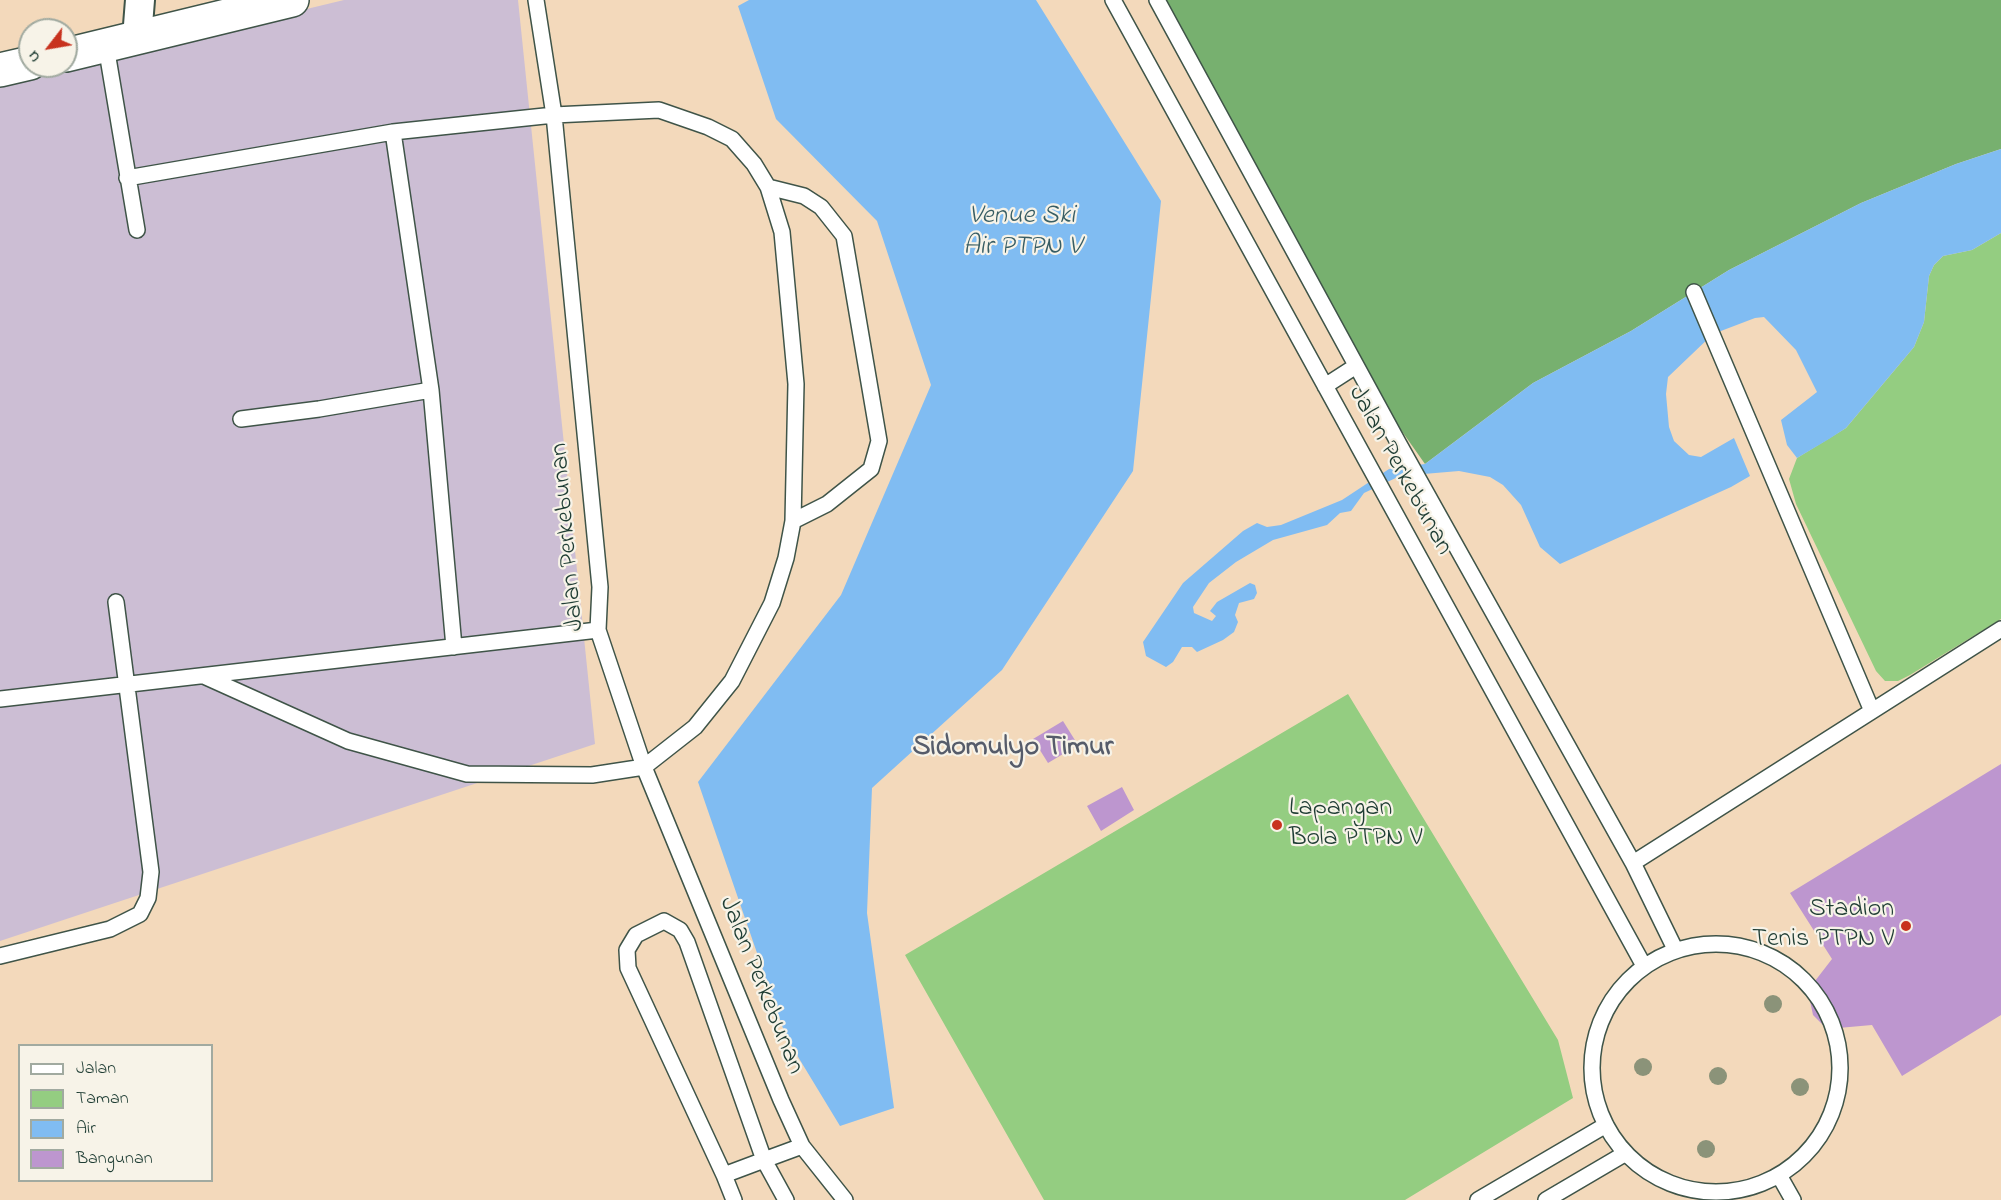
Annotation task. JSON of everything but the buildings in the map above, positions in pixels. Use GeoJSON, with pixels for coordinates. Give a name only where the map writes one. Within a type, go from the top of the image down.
{"type":"FeatureCollection","features":[{"type":"Feature","properties":{"kind":"main road"},"geometry":{"type":"LineString","coordinates":[[78,52],[292,0]]}},
{"type":"Feature","properties":{"kind":"main road"},"geometry":{"type":"LineString","coordinates":[[0,70],[18,66]]}},
{"type":"Feature","properties":{"kind":"street"},"geometry":{"type":"LineString","coordinates":[[137,38],[140,0]]}},
{"type":"Feature","properties":{"kind":"lane","name":"Jalan Perkebunan"},"geometry":{"type":"LineString","coordinates":[[536,0],[554,115],[600,587],[598,630],[644,767],[802,1146],[845,1200]]}},
{"type":"Feature","properties":{"kind":"lane","name":"Jalan Perkebunan"},"geometry":{"type":"LineString","coordinates":[[1113,0],[1644,966]]}},
{"type":"Feature","properties":{"kind":"lane","name":"Jalan Perkebunan"},"geometry":{"type":"LineString","coordinates":[[1157,0],[1356,366],[1632,863],[1675,950]]}},
{"type":"Feature","properties":{"kind":"lane"},"geometry":{"type":"LineString","coordinates":[[106,46],[137,230]]}},
{"type":"Feature","properties":{"kind":"lane"},"geometry":{"type":"LineString","coordinates":[[127,178],[393,132],[554,115],[659,110],[708,127],[732,139],[754,164],[768,187],[782,232],[796,384],[793,521],[786,558],[772,603],[732,681],[694,728],[644,767],[592,775],[467,774],[348,741],[206,677]]}},
{"type":"Feature","properties":{"kind":"lane"},"geometry":{"type":"LineString","coordinates":[[393,132],[430,390],[454,647]]}},
{"type":"Feature","properties":{"kind":"lane"},"geometry":{"type":"LineString","coordinates":[[768,187],[804,196],[821,207],[844,236],[879,441],[871,469],[827,504],[793,521]]}},
{"type":"Feature","properties":{"kind":"lane"},"geometry":{"type":"LineString","coordinates":[[1694,292],[1872,711]]}},
{"type":"Feature","properties":{"kind":"lane"},"geometry":{"type":"LineString","coordinates":[[1325,386],[1356,366]]}},
{"type":"Feature","properties":{"kind":"lane"},"geometry":{"type":"LineString","coordinates":[[241,419],[319,410],[430,390]]}},
{"type":"Feature","properties":{"kind":"lane"},"geometry":{"type":"LineString","coordinates":[[0,956],[110,929],[140,914],[148,898],[151,872],[116,602]]}},
{"type":"Feature","properties":{"kind":"lane"},"geometry":{"type":"LineString","coordinates":[[1632,863],[2001,629]]}},
{"type":"Feature","properties":{"kind":"lane"},"geometry":{"type":"LineString","coordinates":[[0,699],[598,630]]}},
{"type":"Feature","properties":{"kind":"lane"},"geometry":{"type":"LineString","coordinates":[[734,1200],[628,968],[627,950],[636,935],[664,921],[680,930],[687,942],[764,1160],[786,1200]]}},
{"type":"Feature","properties":{"kind":"lane"},"geometry":{"type":"LineString","coordinates":[[1719,943],[1762,952],[1800,976],[1827,1011],[1840,1054],[1837,1098],[1819,1138],[1780,1177],[1748,1189],[1704,1192],[1662,1180],[1626,1153],[1606,1125],[1592,1082],[1595,1038],[1613,997],[1644,966],[1675,950],[1719,943]]}},
{"type":"Feature","properties":{"kind":"lane"},"geometry":{"type":"LineString","coordinates":[[1478,1200],[1606,1125]]}},
{"type":"Feature","properties":{"kind":"lane"},"geometry":{"type":"LineString","coordinates":[[724,1175],[802,1146]]}},
{"type":"Feature","properties":{"kind":"lane"},"geometry":{"type":"LineString","coordinates":[[1546,1200],[1626,1153]]}},
{"type":"Feature","properties":{"kind":"lane"},"geometry":{"type":"LineString","coordinates":[[1780,1177],[1793,1200]]}},
{"type":"Feature","properties":{"kind":"shaded area"},"geometry":{"type":"Polygon","coordinates":[[[344,0],[518,0],[595,744],[0,941],[0,83],[21,78],[78,78],[78,64],[344,0]]]}},
{"type":"Feature","properties":{"kind":"green space"},"geometry":{"type":"Polygon","coordinates":[[[1157,0],[2001,0],[2001,149],[1956,164],[1861,203],[1729,270],[1631,331],[1533,383],[1425,464],[1356,366],[1157,0]]]}},
{"type":"Feature","properties":{"kind":"green space"},"geometry":{"type":"Polygon","coordinates":[[[2001,233],[2001,619],[1910,675],[1898,681],[1885,681],[1876,671],[1796,504],[1789,479],[1797,458],[1846,428],[1914,347],[1924,322],[1929,276],[1934,265],[1943,256],[1972,250],[2001,233]]]}},
{"type":"Feature","properties":{"kind":"green space","name":"Lapangan Bola PTPN V"},"geometry":{"type":"Polygon","coordinates":[[[1348,694],[1558,1040],[1573,1098],[1405,1200],[1044,1200],[905,955],[1348,694]]]}},
{"type":"Feature","properties":{"kind":"water","name":"Venue Ski Air PTPN V"},"geometry":{"type":"Polygon","coordinates":[[[749,0],[1036,0],[1161,201],[1133,471],[1002,670],[872,788],[867,913],[894,1108],[840,1126],[786,1037],[698,782],[841,595],[931,385],[877,221],[776,119],[738,6],[749,0]]]}},
{"type":"Feature","properties":{"kind":"water"},"geometry":{"type":"Polygon","coordinates":[[[2001,149],[2001,233],[1972,250],[1943,256],[1934,265],[1929,276],[1924,322],[1914,347],[1846,428],[1797,458],[1787,445],[1781,420],[1817,392],[1796,350],[1764,317],[1755,318],[1713,334],[1668,377],[1666,394],[1669,427],[1674,441],[1689,455],[1701,457],[1734,438],[1750,476],[1731,487],[1560,564],[1540,547],[1521,505],[1503,485],[1490,477],[1459,471],[1400,476],[1364,493],[1351,511],[1340,513],[1327,525],[1273,540],[1236,562],[1209,583],[1193,607],[1194,613],[1212,621],[1216,616],[1210,611],[1217,602],[1250,583],[1255,585],[1257,593],[1254,599],[1239,603],[1235,615],[1238,622],[1234,632],[1223,640],[1197,652],[1192,647],[1182,647],[1173,662],[1166,667],[1146,656],[1143,642],[1183,583],[1243,531],[1257,523],[1267,527],[1281,525],[1342,500],[1389,469],[1425,464],[1533,383],[1631,331],[1729,270],[1861,203],[1956,164],[2001,149]]]}},
{"type":"Feature","properties":{"kind":"place","name":"Lapangan Bola PTPN V"},"geometry":{"type":"Point","coordinates":[1277,825]}},
{"type":"Feature","properties":{"kind":"place","name":"Stadion Tenis PTPN V"},"geometry":{"type":"Point","coordinates":[1906,926]}},
{"type":"Feature","properties":{"kind":"district","name":"Sidomulyo Timur"},"geometry":{"type":"Point","coordinates":[1013,749]}}]}
